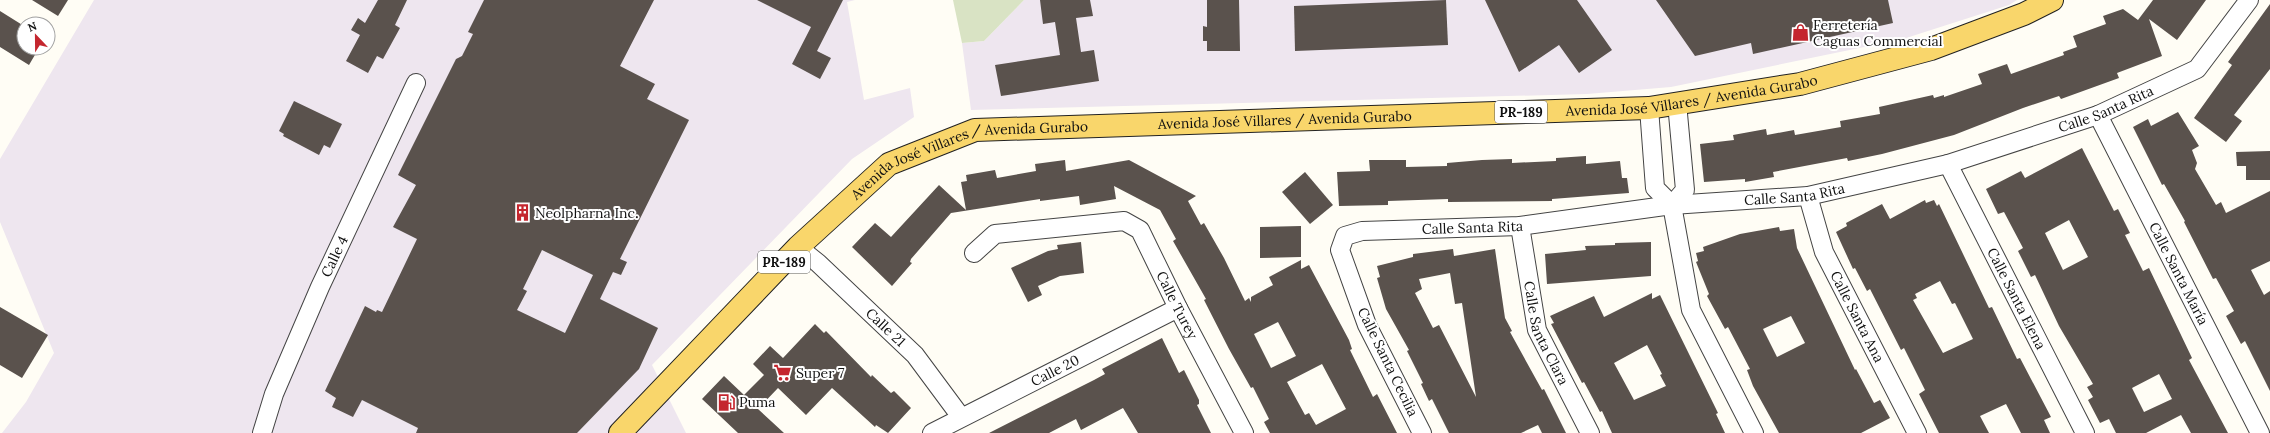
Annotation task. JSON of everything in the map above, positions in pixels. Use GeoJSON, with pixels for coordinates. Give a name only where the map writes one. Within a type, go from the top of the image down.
{"type":"FeatureCollection","features":[{"type":"Feature","properties":{"kind":"main road","name":"Avenida José Villares / Avenida Gurabo"},"geometry":{"type":"LineString","coordinates":[[620,433],[798,247],[889,164],[975,130],[1649,108],[1800,84],[1931,48],[2024,14],[2052,0]]}},
{"type":"Feature","properties":{"kind":"street","name":"Calle Santa Rita"},"geometry":{"type":"LineString","coordinates":[[1355,290],[1340,250],[1345,236],[1362,231],[1520,226],[1672,205],[1808,196],[1948,164],[2098,115],[2197,69],[2248,0]]}},
{"type":"Feature","properties":{"kind":"street","name":"Calle 4"},"geometry":{"type":"LineString","coordinates":[[262,433],[274,394],[317,294],[416,83]]}},
{"type":"Feature","properties":{"kind":"street"},"geometry":{"type":"LineString","coordinates":[[1672,205],[1685,190],[1677,103]]}},
{"type":"Feature","properties":{"kind":"street"},"geometry":{"type":"LineString","coordinates":[[1649,108],[1656,188],[1672,205],[1691,310],[1754,433]]}},
{"type":"Feature","properties":{"kind":"street","name":"Calle Santa María"},"geometry":{"type":"LineString","coordinates":[[2098,115],[2260,433]]}},
{"type":"Feature","properties":{"kind":"street","name":"Calle Santa Elena"},"geometry":{"type":"LineString","coordinates":[[1948,164],[2085,433]]}},
{"type":"Feature","properties":{"kind":"street","name":"Calle Santa Ana"},"geometry":{"type":"LineString","coordinates":[[1808,196],[1824,252],[1917,433]]}},
{"type":"Feature","properties":{"kind":"street","name":"Calle Turey"},"geometry":{"type":"LineString","coordinates":[[974,254],[995,234],[1124,220],[1140,230],[1178,308],[1244,433]]}},
{"type":"Feature","properties":{"kind":"street","name":"Calle Santa Clara"},"geometry":{"type":"LineString","coordinates":[[1520,226],[1537,330],[1590,433]]}},
{"type":"Feature","properties":{"kind":"street","name":"Calle 21"},"geometry":{"type":"LineString","coordinates":[[798,247],[818,263],[915,355],[961,417]]}},
{"type":"Feature","properties":{"kind":"street","name":"Calle Santa Cecilia"},"geometry":{"type":"LineString","coordinates":[[1355,290],[1367,325],[1422,433]]}},
{"type":"Feature","properties":{"kind":"street","name":"Calle 20"},"geometry":{"type":"LineString","coordinates":[[932,433],[1178,308]]}},
{"type":"Feature","properties":{"kind":"shaded area"},"geometry":{"type":"Polygon","coordinates":[[[94,0],[855,0],[847,2],[864,100],[910,88],[914,117],[852,159],[652,365],[686,433],[2,433],[26,402],[54,353],[0,222],[0,159],[94,0]]]}},
{"type":"Feature","properties":{"kind":"shaded area"},"geometry":{"type":"Polygon","coordinates":[[[1024,0],[2017,0],[2009,5],[1903,39],[1671,87],[1587,94],[971,110],[962,43],[984,41],[1024,0]]]}},
{"type":"Feature","properties":{"kind":"green space"},"geometry":{"type":"Polygon","coordinates":[[[953,0],[1024,0],[984,41],[962,43],[953,0]]]}},
{"type":"Feature","properties":{"kind":"building"},"geometry":{"type":"Polygon","coordinates":[[[32,0],[68,0],[58,16],[32,0]]]}},
{"type":"Feature","properties":{"kind":"building"},"geometry":{"type":"Polygon","coordinates":[[[378,0],[407,0],[395,25],[400,28],[383,59],[377,56],[368,73],[346,61],[360,35],[351,30],[358,18],[365,23],[378,0]]]}},
{"type":"Feature","properties":{"kind":"building","name":"Neolpharna Inc."},"geometry":{"type":"Polygon","coordinates":[[[484,0],[654,0],[620,66],[655,84],[647,99],[689,120],[620,259],[627,262],[621,275],[613,272],[600,299],[658,328],[639,369],[577,433],[416,433],[418,428],[362,400],[353,417],[332,407],[336,398],[325,391],[365,306],[376,312],[377,310],[382,312],[417,239],[393,227],[416,185],[398,175],[456,59],[462,56],[473,34],[468,32],[484,0]],[[542,250],[523,289],[527,291],[517,310],[565,333],[593,275],[542,250]]]}},
{"type":"Feature","properties":{"kind":"building"},"geometry":{"type":"Polygon","coordinates":[[[757,0],[843,0],[817,51],[831,58],[820,79],[792,64],[811,27],[757,0]]]}},
{"type":"Feature","properties":{"kind":"building"},"geometry":{"type":"Polygon","coordinates":[[[1040,0],[1090,0],[1093,16],[1076,18],[1081,52],[1094,50],[1099,81],[1001,96],[995,65],[1060,55],[1055,22],[1043,24],[1040,0]]]}},
{"type":"Feature","properties":{"kind":"building"},"geometry":{"type":"Polygon","coordinates":[[[1207,0],[1239,0],[1240,51],[1207,51],[1207,41],[1203,41],[1203,26],[1207,27],[1207,0]]]}},
{"type":"Feature","properties":{"kind":"building"},"geometry":{"type":"Polygon","coordinates":[[[1446,0],[1448,45],[1295,51],[1294,6],[1446,0]]]}},
{"type":"Feature","properties":{"kind":"building"},"geometry":{"type":"Polygon","coordinates":[[[1485,0],[1577,0],[1612,50],[1579,73],[1559,45],[1519,72],[1485,0]]]}},
{"type":"Feature","properties":{"kind":"building"},"geometry":{"type":"Polygon","coordinates":[[[1656,0],[1888,0],[1893,23],[1753,54],[1751,43],[1695,56],[1656,0]]]}},
{"type":"Feature","properties":{"kind":"building"},"geometry":{"type":"Polygon","coordinates":[[[2153,0],[2206,0],[2177,40],[2149,19],[2162,56],[2117,73],[2119,78],[2061,99],[2059,96],[2023,108],[1954,135],[1882,154],[1848,161],[1847,158],[1773,172],[1774,177],[1745,182],[1745,179],[1704,182],[1700,144],[1734,140],[1733,135],[1766,129],[1767,135],[1794,130],[1795,135],[1841,127],[1840,121],[1880,114],[1879,107],[1933,95],[1934,98],[1944,95],[1944,97],[1982,84],[1978,74],[2007,64],[2011,74],[2064,55],[2063,52],[2077,47],[2073,36],[2106,24],[2103,16],[2123,9],[2138,20],[2153,0]]]}},
{"type":"Feature","properties":{"kind":"building"},"geometry":{"type":"Polygon","coordinates":[[[2270,4],[2270,69],[2234,115],[2242,121],[2226,142],[2194,118],[2232,65],[2228,62],[2270,4]]]}},
{"type":"Feature","properties":{"kind":"building"},"geometry":{"type":"Polygon","coordinates":[[[0,11],[16,21],[16,56],[34,56],[29,65],[0,47],[0,11]]]}},
{"type":"Feature","properties":{"kind":"building"},"geometry":{"type":"Polygon","coordinates":[[[294,101],[342,124],[330,148],[324,145],[319,155],[283,136],[284,134],[279,131],[294,101]]]}},
{"type":"Feature","properties":{"kind":"building"},"geometry":{"type":"Polygon","coordinates":[[[2178,112],[2199,146],[2192,150],[2197,163],[2195,169],[2216,205],[2221,202],[2226,213],[2270,191],[2270,261],[2251,270],[2264,295],[2270,291],[2270,391],[2245,341],[2241,344],[2226,316],[2234,311],[2216,278],[2213,279],[2184,222],[2185,221],[2164,184],[2162,185],[2133,127],[2148,119],[2151,126],[2178,112]]]}},
{"type":"Feature","properties":{"kind":"building"},"geometry":{"type":"Polygon","coordinates":[[[2082,148],[2114,211],[2118,209],[2130,233],[2125,235],[2143,271],[2149,268],[2192,358],[2189,360],[2228,433],[2191,433],[2181,415],[2146,433],[2116,433],[2109,419],[2100,423],[2088,400],[2093,397],[2087,387],[2093,384],[2059,326],[2035,275],[2031,277],[2018,251],[2023,248],[2004,212],[1998,214],[1986,189],[2021,171],[2025,178],[2082,148]],[[2069,220],[2045,233],[2063,270],[2088,257],[2069,220]],[[2159,374],[2132,388],[2144,412],[2172,399],[2159,374]]]}},
{"type":"Feature","properties":{"kind":"building"},"geometry":{"type":"Polygon","coordinates":[[[2270,151],[2270,180],[2246,180],[2246,166],[2237,166],[2236,152],[2270,151]]]}},
{"type":"Feature","properties":{"kind":"building"},"geometry":{"type":"Polygon","coordinates":[[[1586,156],[1586,164],[1620,161],[1622,178],[1627,178],[1629,193],[1552,199],[1552,201],[1448,202],[1448,199],[1388,201],[1388,205],[1339,206],[1337,172],[1370,171],[1369,160],[1406,160],[1406,167],[1447,166],[1447,163],[1482,160],[1512,159],[1512,163],[1556,161],[1556,158],[1586,156]]]}},
{"type":"Feature","properties":{"kind":"building"},"geometry":{"type":"Polygon","coordinates":[[[1065,160],[1066,171],[1129,160],[1196,196],[1188,201],[1201,225],[1204,223],[1224,258],[1245,301],[1249,298],[1251,302],[1251,297],[1273,285],[1269,277],[1301,260],[1301,269],[1309,265],[1349,340],[1352,349],[1350,350],[1373,397],[1377,394],[1397,433],[1270,433],[1264,422],[1269,419],[1253,387],[1251,388],[1229,349],[1204,300],[1206,299],[1173,241],[1176,239],[1160,210],[1114,186],[1116,199],[1080,205],[1079,196],[1040,201],[1040,199],[951,213],[911,259],[910,262],[912,263],[892,286],[852,247],[875,223],[891,237],[939,185],[966,210],[961,182],[967,181],[966,175],[995,170],[997,178],[1036,171],[1035,164],[1065,160]],[[1278,322],[1254,334],[1271,368],[1296,356],[1278,322]],[[1322,364],[1287,382],[1305,415],[1309,413],[1316,425],[1346,409],[1322,364]]]}},
{"type":"Feature","properties":{"kind":"building"},"geometry":{"type":"Polygon","coordinates":[[[1305,172],[1333,205],[1310,224],[1282,192],[1305,172]]]}},
{"type":"Feature","properties":{"kind":"building"},"geometry":{"type":"Polygon","coordinates":[[[1925,200],[1926,203],[1934,200],[1937,206],[1939,204],[1989,308],[1992,307],[2017,359],[2020,358],[2051,417],[2044,420],[2050,433],[2021,433],[2006,404],[1980,416],[1989,433],[1939,433],[1919,394],[1925,390],[1904,348],[1901,350],[1870,289],[1867,291],[1855,268],[1853,269],[1836,232],[1847,226],[1846,223],[1882,204],[1890,219],[1925,200]],[[1940,281],[1915,294],[1917,298],[1913,300],[1943,353],[1973,339],[1955,303],[1952,304],[1940,281]]]}},
{"type":"Feature","properties":{"kind":"building"},"geometry":{"type":"Polygon","coordinates":[[[1301,226],[1301,257],[1260,258],[1260,227],[1301,226]]]}},
{"type":"Feature","properties":{"kind":"building"},"geometry":{"type":"Polygon","coordinates":[[[1779,227],[1780,231],[1794,229],[1797,248],[1855,370],[1856,369],[1874,403],[1880,400],[1890,418],[1861,433],[1779,433],[1753,386],[1747,370],[1750,369],[1728,327],[1725,329],[1707,296],[1709,294],[1696,262],[1698,261],[1696,253],[1704,251],[1703,247],[1740,234],[1779,227]],[[1791,316],[1763,329],[1777,357],[1805,343],[1791,316]]]}},
{"type":"Feature","properties":{"kind":"building"},"geometry":{"type":"Polygon","coordinates":[[[1081,242],[1084,273],[1060,276],[1038,286],[1042,295],[1028,302],[1011,268],[1048,251],[1058,249],[1057,245],[1081,242]]]}},
{"type":"Feature","properties":{"kind":"building"},"geometry":{"type":"Polygon","coordinates":[[[1651,242],[1651,276],[1547,284],[1545,254],[1586,250],[1585,246],[1651,242]]]}},
{"type":"Feature","properties":{"kind":"building"},"geometry":{"type":"Polygon","coordinates":[[[1453,249],[1454,256],[1495,249],[1505,318],[1512,331],[1510,332],[1542,390],[1544,389],[1566,433],[1542,433],[1538,425],[1521,433],[1449,433],[1432,399],[1429,401],[1421,384],[1423,383],[1407,351],[1409,350],[1386,309],[1377,278],[1380,277],[1377,266],[1413,257],[1413,254],[1453,249]],[[1450,273],[1419,279],[1422,289],[1415,293],[1433,328],[1439,325],[1476,397],[1462,303],[1455,304],[1450,273]]]}},
{"type":"Feature","properties":{"kind":"building"},"geometry":{"type":"Polygon","coordinates":[[[1652,293],[1652,299],[1660,295],[1718,413],[1716,414],[1725,433],[1612,433],[1602,411],[1600,412],[1584,382],[1582,383],[1551,324],[1554,323],[1550,316],[1594,296],[1604,317],[1652,293]],[[1647,345],[1614,363],[1634,400],[1666,386],[1660,375],[1662,374],[1647,345]]]}},
{"type":"Feature","properties":{"kind":"building"},"geometry":{"type":"Polygon","coordinates":[[[0,307],[48,335],[22,378],[0,365],[0,307]]]}},
{"type":"Feature","properties":{"kind":"building"},"geometry":{"type":"Polygon","coordinates":[[[815,324],[824,333],[826,331],[871,377],[872,375],[891,393],[894,391],[911,408],[888,433],[876,425],[875,427],[832,388],[806,415],[778,388],[758,409],[784,433],[738,433],[702,399],[724,376],[744,395],[764,375],[753,364],[770,346],[783,358],[815,324]]]}},
{"type":"Feature","properties":{"kind":"building"},"geometry":{"type":"Polygon","coordinates":[[[1162,338],[1179,373],[1184,370],[1199,400],[1199,404],[1197,405],[1211,433],[1138,433],[1123,408],[1081,430],[1076,419],[1049,433],[989,433],[1105,374],[1102,369],[1162,338]]]}},
{"type":"Feature","properties":{"kind":"place","name":"Ferretería Caguas Commercial"},"geometry":{"type":"Point","coordinates":[1800,33]}},
{"type":"Feature","properties":{"kind":"place","name":"Neolpharna Inc."},"geometry":{"type":"Point","coordinates":[522,213]}},
{"type":"Feature","properties":{"kind":"place","name":"Super 7"},"geometry":{"type":"Point","coordinates":[783,373]}},
{"type":"Feature","properties":{"kind":"place","name":"Puma"},"geometry":{"type":"Point","coordinates":[726,402]}}]}
